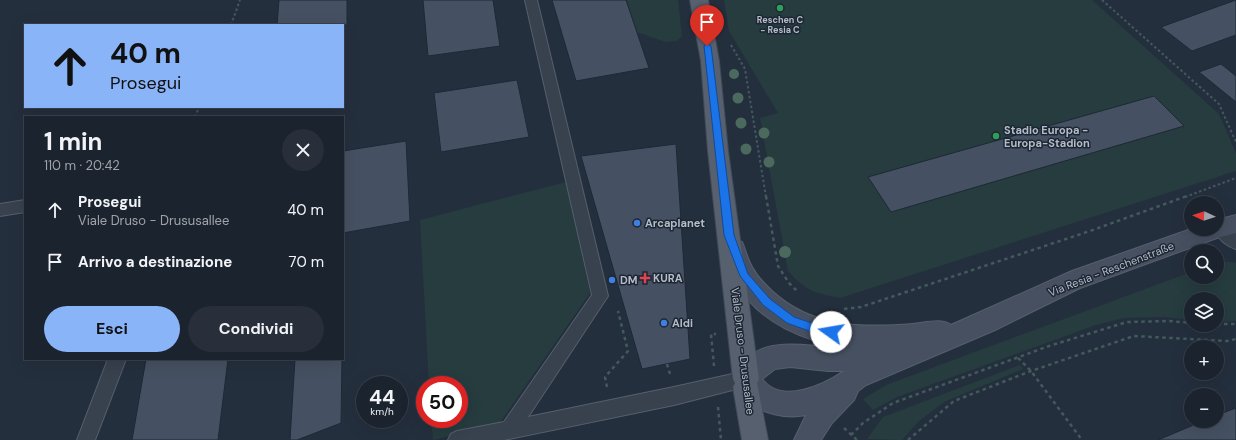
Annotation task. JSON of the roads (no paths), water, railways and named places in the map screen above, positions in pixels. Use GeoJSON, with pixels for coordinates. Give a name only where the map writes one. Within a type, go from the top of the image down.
{"type":"FeatureCollection","features":[{"type":"Feature","properties":{"kind":"main road","name":"Viale Druso - Drususallee"},"geometry":{"type":"LineString","coordinates":[[699,0],[710,61],[718,151],[746,383],[755,440]]}},
{"type":"Feature","properties":{"kind":"main road","name":"Via Resia - Reschenstraße"},"geometry":{"type":"LineString","coordinates":[[986,322],[876,353],[841,359],[823,359],[785,354],[772,356],[758,363],[746,383],[756,392],[770,400],[790,405],[805,403],[846,384],[857,376],[986,322],[1072,281],[1226,230]]}},
{"type":"Feature","properties":{"kind":"main road"},"geometry":{"type":"LineString","coordinates":[[729,235],[744,276],[766,302],[797,323],[823,332],[859,336],[912,336],[959,330]]}},
{"type":"Feature","properties":{"kind":"main road"},"geometry":{"type":"LineString","coordinates":[[807,440],[813,425],[826,408],[846,390],[879,367]]}},
{"type":"Feature","properties":{"kind":"lane"},"geometry":{"type":"LineString","coordinates":[[506,435],[600,296],[531,0]]}},
{"type":"Feature","properties":{"kind":"lane"},"geometry":{"type":"LineString","coordinates":[[0,210],[24,206]]}},
{"type":"Feature","properties":{"kind":"lane"},"geometry":{"type":"LineString","coordinates":[[86,440],[117,360]]}},
{"type":"Feature","properties":{"kind":"lane"},"geometry":{"type":"LineString","coordinates":[[457,440],[506,435],[667,398],[746,383]]}},
{"type":"Feature","properties":{"kind":"place","name":"Reschen C - Resia C"},"geometry":{"type":"Point","coordinates":[780,8]}},
{"type":"Feature","properties":{"kind":"place","name":"Stadio Europa - Europa-Stadion"},"geometry":{"type":"Point","coordinates":[996,136]}},
{"type":"Feature","properties":{"kind":"place","name":"Arcaplanet"},"geometry":{"type":"Point","coordinates":[637,223]}},
{"type":"Feature","properties":{"kind":"place","name":"KURA"},"geometry":{"type":"Point","coordinates":[645,278]}},
{"type":"Feature","properties":{"kind":"place","name":"DM"},"geometry":{"type":"Point","coordinates":[612,280]}},
{"type":"Feature","properties":{"kind":"place","name":"Aldi"},"geometry":{"type":"Point","coordinates":[664,323]}}]}
